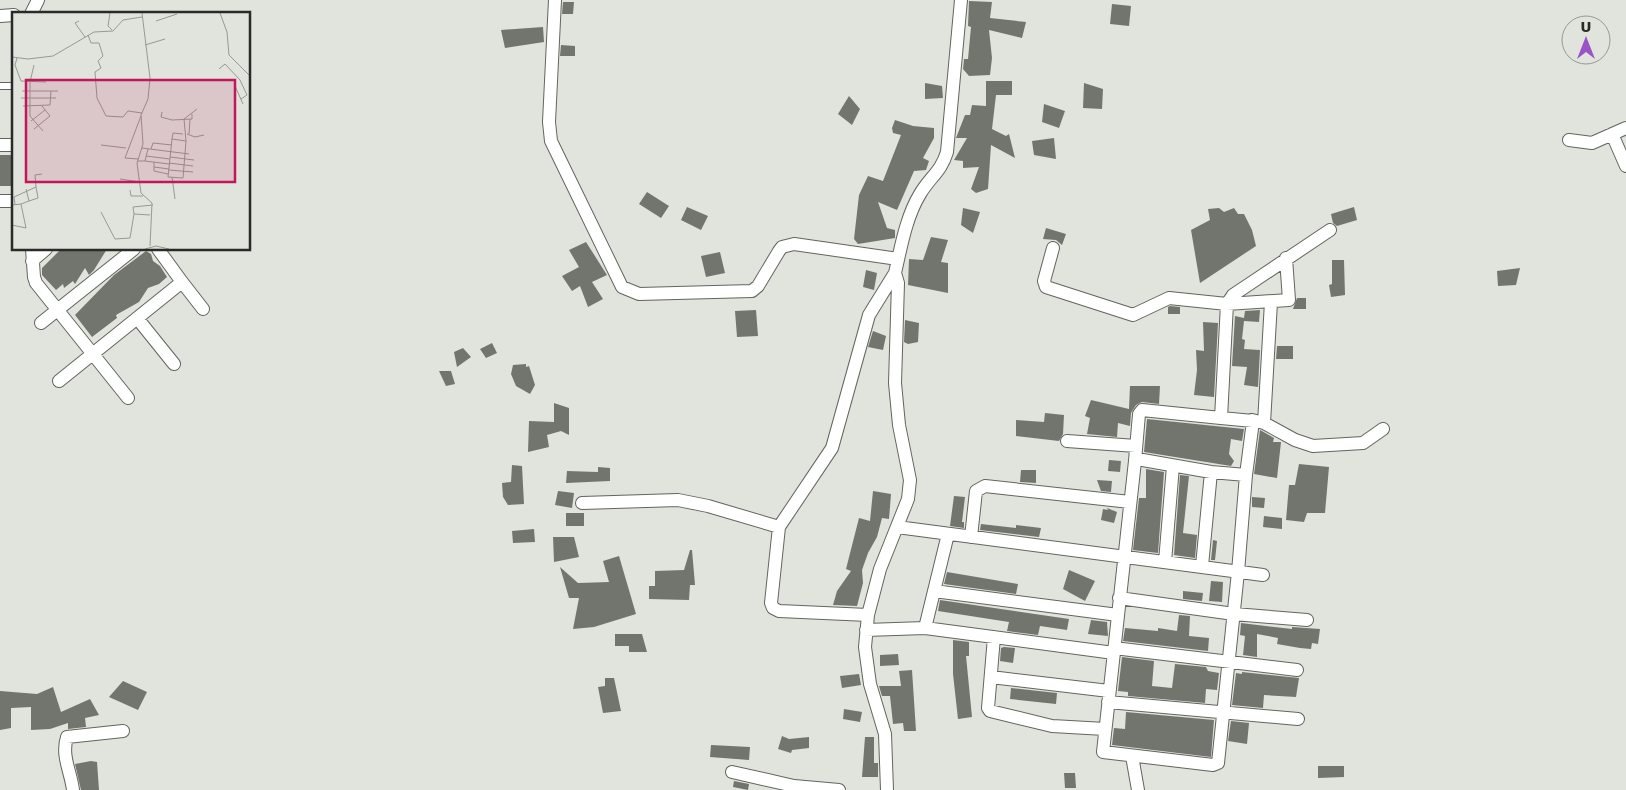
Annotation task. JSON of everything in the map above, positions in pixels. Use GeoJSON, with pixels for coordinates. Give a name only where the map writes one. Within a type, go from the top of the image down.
{"type":"FeatureCollection","features":[{"type":"Feature","properties":{"kind":"street"},"geometry":{"type":"LineString","coordinates":[[32,12],[38,0]]}},
{"type":"Feature","properties":{"kind":"street"},"geometry":{"type":"LineString","coordinates":[[555,0],[549,122],[551,141],[622,287],[639,294],[752,291],[758,286],[782,247],[794,244],[898,260]]}},
{"type":"Feature","properties":{"kind":"street"},"geometry":{"type":"LineString","coordinates":[[868,616],[779,611],[773,608],[771,603],[779,526],[832,448],[869,315],[895,272],[914,206],[920,194],[943,166],[947,152],[961,0]]}},
{"type":"Feature","properties":{"kind":"street"},"geometry":{"type":"LineString","coordinates":[[1569,140],[1592,143],[1626,128]]}},
{"type":"Feature","properties":{"kind":"street"},"geometry":{"type":"LineString","coordinates":[[1612,134],[1626,166]]}},
{"type":"Feature","properties":{"kind":"street"},"geometry":{"type":"LineString","coordinates":[[1220,418],[1227,304],[1233,295],[1330,230]]}},
{"type":"Feature","properties":{"kind":"street"},"geometry":{"type":"LineString","coordinates":[[1053,248],[1044,281],[1044,285],[1049,290],[1133,315],[1169,298],[1227,304],[1289,300],[1286,258]]}},
{"type":"Feature","properties":{"kind":"street"},"geometry":{"type":"LineString","coordinates":[[44,250],[32,255],[36,283],[58,308],[128,398]]}},
{"type":"Feature","properties":{"kind":"street"},"geometry":{"type":"LineString","coordinates":[[41,323],[133,250]]}},
{"type":"Feature","properties":{"kind":"street"},"geometry":{"type":"LineString","coordinates":[[159,250],[203,309]]}},
{"type":"Feature","properties":{"kind":"street"},"geometry":{"type":"LineString","coordinates":[[887,790],[885,734],[870,684],[865,648],[868,616],[880,569],[908,499],[910,480],[899,425],[895,383],[898,283],[895,272]]}},
{"type":"Feature","properties":{"kind":"street"},"geometry":{"type":"LineString","coordinates":[[59,381],[182,282]]}},
{"type":"Feature","properties":{"kind":"street"},"geometry":{"type":"LineString","coordinates":[[1271,302],[1258,421],[1246,475],[1234,614],[1218,763],[1213,765],[1103,752],[1139,414],[1142,410],[1258,421],[1295,440],[1314,446],[1363,443],[1383,429]]}},
{"type":"Feature","properties":{"kind":"street"},"geometry":{"type":"LineString","coordinates":[[137,318],[174,364]]}},
{"type":"Feature","properties":{"kind":"street"},"geometry":{"type":"LineString","coordinates":[[1067,441],[1136,446]]}},
{"type":"Feature","properties":{"kind":"street"},"geometry":{"type":"LineString","coordinates":[[1134,461],[1136,459],[1211,472],[1246,475]]}},
{"type":"Feature","properties":{"kind":"street"},"geometry":{"type":"LineString","coordinates":[[1165,562],[1173,466]]}},
{"type":"Feature","properties":{"kind":"street"},"geometry":{"type":"LineString","coordinates":[[1202,566],[1211,472]]}},
{"type":"Feature","properties":{"kind":"street"},"geometry":{"type":"LineString","coordinates":[[971,537],[976,491],[984,486],[1130,502]]}},
{"type":"Feature","properties":{"kind":"street"},"geometry":{"type":"LineString","coordinates":[[582,503],[678,500],[708,506],[779,526]]}},
{"type":"Feature","properties":{"kind":"street"},"geometry":{"type":"LineString","coordinates":[[897,527],[1263,575]]}},
{"type":"Feature","properties":{"kind":"street"},"geometry":{"type":"LineString","coordinates":[[925,628],[948,534]]}},
{"type":"Feature","properties":{"kind":"street"},"geometry":{"type":"LineString","coordinates":[[934,591],[1118,615]]}},
{"type":"Feature","properties":{"kind":"street"},"geometry":{"type":"LineString","coordinates":[[1120,598],[1234,614],[1307,620]]}},
{"type":"Feature","properties":{"kind":"street"},"geometry":{"type":"LineString","coordinates":[[866,630],[925,628],[1114,651],[1297,670]]}},
{"type":"Feature","properties":{"kind":"street"},"geometry":{"type":"LineString","coordinates":[[994,637],[988,708],[992,712],[1052,726],[1105,729]]}},
{"type":"Feature","properties":{"kind":"street"},"geometry":{"type":"LineString","coordinates":[[991,677],[1224,712],[1298,719]]}},
{"type":"Feature","properties":{"kind":"street"},"geometry":{"type":"LineString","coordinates":[[73,790],[71,774],[65,758],[67,738],[123,730]]}},
{"type":"Feature","properties":{"kind":"street"},"geometry":{"type":"LineString","coordinates":[[1132,756],[1138,790]]}},
{"type":"Feature","properties":{"kind":"street"},"geometry":{"type":"LineString","coordinates":[[732,772],[794,786],[839,790]]}},
{"type":"Feature","properties":{"kind":"building"},"geometry":{"type":"Polygon","coordinates":[[[969,1],[992,2],[990,18],[1026,22],[1022,38],[989,30],[992,58],[990,75],[969,76],[963,69],[964,59],[968,59],[971,27],[968,26],[969,1]]]}},
{"type":"Feature","properties":{"kind":"building"},"geometry":{"type":"Polygon","coordinates":[[[563,2],[574,2],[573,14],[562,14],[563,2]]]}},
{"type":"Feature","properties":{"kind":"building"},"geometry":{"type":"Polygon","coordinates":[[[1112,4],[1131,6],[1129,26],[1110,24],[1112,4]]]}},
{"type":"Feature","properties":{"kind":"building"},"geometry":{"type":"Polygon","coordinates":[[[543,27],[544,42],[505,48],[501,30],[543,27]]]}},
{"type":"Feature","properties":{"kind":"building"},"geometry":{"type":"Polygon","coordinates":[[[561,45],[575,46],[575,56],[560,56],[561,45]]]}},
{"type":"Feature","properties":{"kind":"building"},"geometry":{"type":"Polygon","coordinates":[[[986,81],[1012,81],[1012,95],[996,95],[992,129],[1006,136],[1009,134],[1015,158],[991,145],[988,189],[976,193],[971,189],[979,167],[963,168],[963,161],[954,160],[967,138],[956,138],[965,115],[970,115],[972,105],[986,106],[986,81]]]}},
{"type":"Feature","properties":{"kind":"building"},"geometry":{"type":"Polygon","coordinates":[[[925,83],[942,86],[943,98],[925,99],[925,83]]]}},
{"type":"Feature","properties":{"kind":"building"},"geometry":{"type":"Polygon","coordinates":[[[1084,83],[1103,89],[1102,109],[1083,108],[1084,83]]]}},
{"type":"Feature","properties":{"kind":"building"},"geometry":{"type":"Polygon","coordinates":[[[849,96],[860,109],[852,125],[838,114],[849,96]]]}},
{"type":"Feature","properties":{"kind":"building"},"geometry":{"type":"Polygon","coordinates":[[[1044,104],[1065,111],[1059,128],[1042,122],[1044,104]]]}},
{"type":"Feature","properties":{"kind":"building"},"geometry":{"type":"Polygon","coordinates":[[[895,120],[913,126],[934,128],[934,138],[923,158],[929,161],[926,170],[914,171],[897,210],[878,202],[887,228],[895,230],[895,238],[858,244],[854,239],[859,195],[868,176],[883,181],[901,135],[893,133],[892,128],[895,120]]]}},
{"type":"Feature","properties":{"kind":"building"},"geometry":{"type":"Polygon","coordinates":[[[1054,138],[1056,159],[1034,155],[1032,141],[1054,138]]]}},
{"type":"Feature","properties":{"kind":"building"},"geometry":{"type":"Polygon","coordinates":[[[0,155],[12,155],[12,186],[0,186],[0,155]]]}},
{"type":"Feature","properties":{"kind":"building"},"geometry":{"type":"Polygon","coordinates":[[[647,192],[669,206],[661,218],[639,204],[647,192]]]}},
{"type":"Feature","properties":{"kind":"building"},"geometry":{"type":"Polygon","coordinates":[[[687,207],[708,216],[701,230],[681,220],[687,207]]]}},
{"type":"Feature","properties":{"kind":"building"},"geometry":{"type":"Polygon","coordinates":[[[1354,207],[1357,220],[1337,226],[1333,223],[1331,214],[1354,207]]]}},
{"type":"Feature","properties":{"kind":"building"},"geometry":{"type":"Polygon","coordinates":[[[963,208],[980,212],[973,233],[961,225],[963,208]]]}},
{"type":"Feature","properties":{"kind":"building"},"geometry":{"type":"Polygon","coordinates":[[[1219,208],[1224,212],[1234,208],[1238,214],[1244,214],[1252,230],[1256,246],[1200,283],[1191,230],[1210,220],[1208,209],[1219,208]]]}},
{"type":"Feature","properties":{"kind":"building"},"geometry":{"type":"Polygon","coordinates":[[[1046,228],[1066,234],[1062,245],[1056,240],[1043,239],[1046,228]]]}},
{"type":"Feature","properties":{"kind":"building"},"geometry":{"type":"Polygon","coordinates":[[[931,237],[948,240],[941,262],[948,263],[948,293],[908,285],[909,259],[923,260],[931,237]]]}},
{"type":"Feature","properties":{"kind":"building"},"geometry":{"type":"Polygon","coordinates":[[[586,242],[607,275],[592,282],[603,299],[588,307],[580,286],[572,291],[562,276],[579,267],[569,250],[586,242]]]}},
{"type":"Feature","properties":{"kind":"building"},"geometry":{"type":"Polygon","coordinates":[[[60,250],[106,250],[89,275],[85,268],[75,284],[73,281],[64,288],[63,284],[56,290],[42,275],[42,268],[60,250]]]}},
{"type":"Feature","properties":{"kind":"building"},"geometry":{"type":"Polygon","coordinates":[[[146,251],[151,254],[153,261],[160,266],[167,277],[159,284],[148,288],[139,302],[116,315],[117,318],[92,337],[75,315],[114,275],[146,251]]]}},
{"type":"Feature","properties":{"kind":"building"},"geometry":{"type":"Polygon","coordinates":[[[720,252],[725,273],[706,277],[701,256],[720,252]]]}},
{"type":"Feature","properties":{"kind":"building"},"geometry":{"type":"Polygon","coordinates":[[[1332,260],[1344,260],[1345,295],[1331,297],[1329,285],[1332,284],[1332,260]]]}},
{"type":"Feature","properties":{"kind":"building"},"geometry":{"type":"Polygon","coordinates":[[[1520,268],[1516,285],[1498,286],[1497,271],[1520,268]]]}},
{"type":"Feature","properties":{"kind":"building"},"geometry":{"type":"Polygon","coordinates":[[[866,270],[877,273],[874,290],[863,287],[866,270]]]}},
{"type":"Feature","properties":{"kind":"building"},"geometry":{"type":"Polygon","coordinates":[[[1297,298],[1306,298],[1306,309],[1293,309],[1297,298]]]}},
{"type":"Feature","properties":{"kind":"building"},"geometry":{"type":"Polygon","coordinates":[[[1168,307],[1180,307],[1180,314],[1168,314],[1168,307]]]}},
{"type":"Feature","properties":{"kind":"building"},"geometry":{"type":"Polygon","coordinates":[[[756,310],[758,336],[737,337],[735,311],[756,310]]]}},
{"type":"Feature","properties":{"kind":"building"},"geometry":{"type":"Polygon","coordinates":[[[1260,310],[1259,322],[1244,321],[1242,339],[1245,340],[1244,349],[1260,350],[1258,387],[1244,385],[1247,367],[1232,366],[1235,316],[1244,318],[1245,311],[1260,310]]]}},
{"type":"Feature","properties":{"kind":"building"},"geometry":{"type":"Polygon","coordinates":[[[905,320],[919,323],[918,342],[908,344],[904,342],[905,320]]]}},
{"type":"Feature","properties":{"kind":"building"},"geometry":{"type":"Polygon","coordinates":[[[1203,322],[1218,323],[1214,397],[1194,395],[1197,370],[1196,350],[1204,351],[1203,322]]]}},
{"type":"Feature","properties":{"kind":"building"},"geometry":{"type":"Polygon","coordinates":[[[873,331],[886,336],[883,350],[868,347],[873,331]]]}},
{"type":"Feature","properties":{"kind":"building"},"geometry":{"type":"Polygon","coordinates":[[[492,343],[497,353],[486,358],[480,349],[492,343]]]}},
{"type":"Feature","properties":{"kind":"building"},"geometry":{"type":"Polygon","coordinates":[[[1277,346],[1293,346],[1293,359],[1276,359],[1277,346]]]}},
{"type":"Feature","properties":{"kind":"building"},"geometry":{"type":"Polygon","coordinates":[[[463,348],[471,357],[457,367],[454,352],[463,348]]]}},
{"type":"Feature","properties":{"kind":"building"},"geometry":{"type":"Polygon","coordinates":[[[526,364],[526,367],[529,366],[535,385],[530,394],[516,386],[511,374],[513,365],[526,364]]]}},
{"type":"Feature","properties":{"kind":"building"},"geometry":{"type":"Polygon","coordinates":[[[439,371],[451,371],[455,384],[446,386],[439,371]]]}},
{"type":"Feature","properties":{"kind":"building"},"geometry":{"type":"Polygon","coordinates":[[[1130,386],[1160,386],[1159,404],[1142,402],[1136,405],[1131,413],[1130,426],[1118,423],[1117,437],[1087,434],[1090,418],[1085,416],[1091,400],[1129,409],[1130,386]]]}},
{"type":"Feature","properties":{"kind":"building"},"geometry":{"type":"Polygon","coordinates":[[[554,403],[569,408],[569,435],[561,431],[547,435],[549,447],[528,452],[529,421],[554,422],[554,403]]]}},
{"type":"Feature","properties":{"kind":"building"},"geometry":{"type":"Polygon","coordinates":[[[1045,413],[1064,415],[1063,434],[1059,441],[1016,436],[1016,420],[1044,422],[1045,413]]]}},
{"type":"Feature","properties":{"kind":"building"},"geometry":{"type":"Polygon","coordinates":[[[1147,419],[1244,429],[1242,441],[1231,439],[1229,454],[1234,461],[1231,466],[1144,452],[1147,419]]]}},
{"type":"Feature","properties":{"kind":"building"},"geometry":{"type":"Polygon","coordinates":[[[1260,430],[1274,438],[1273,442],[1281,442],[1277,478],[1254,474],[1260,430]]]}},
{"type":"Feature","properties":{"kind":"building"},"geometry":{"type":"Polygon","coordinates":[[[1109,460],[1121,461],[1120,472],[1108,471],[1109,460]]]}},
{"type":"Feature","properties":{"kind":"building"},"geometry":{"type":"Polygon","coordinates":[[[1299,464],[1329,467],[1325,513],[1307,513],[1304,522],[1286,520],[1289,485],[1295,485],[1299,464]]]}},
{"type":"Feature","properties":{"kind":"building"},"geometry":{"type":"Polygon","coordinates":[[[512,465],[522,466],[524,504],[508,505],[503,497],[502,483],[511,482],[512,465]]]}},
{"type":"Feature","properties":{"kind":"building"},"geometry":{"type":"Polygon","coordinates":[[[598,467],[610,468],[610,481],[566,483],[567,471],[598,472],[598,467]]]}},
{"type":"Feature","properties":{"kind":"building"},"geometry":{"type":"Polygon","coordinates":[[[1146,469],[1164,472],[1158,553],[1133,550],[1139,498],[1146,498],[1146,469]]]}},
{"type":"Feature","properties":{"kind":"building"},"geometry":{"type":"Polygon","coordinates":[[[1021,470],[1036,470],[1036,483],[1020,482],[1021,470]]]}},
{"type":"Feature","properties":{"kind":"building"},"geometry":{"type":"Polygon","coordinates":[[[1180,475],[1189,476],[1183,533],[1197,535],[1195,558],[1174,555],[1180,475]]]}},
{"type":"Feature","properties":{"kind":"building"},"geometry":{"type":"Polygon","coordinates":[[[1097,480],[1112,481],[1111,492],[1101,491],[1097,480]]]}},
{"type":"Feature","properties":{"kind":"building"},"geometry":{"type":"Polygon","coordinates":[[[558,491],[574,493],[572,508],[555,505],[558,491]]]}},
{"type":"Feature","properties":{"kind":"building"},"geometry":{"type":"Polygon","coordinates":[[[873,491],[891,494],[889,519],[882,518],[877,537],[868,553],[862,570],[863,583],[857,606],[833,605],[837,591],[851,571],[846,569],[859,518],[870,521],[873,491]]]}},
{"type":"Feature","properties":{"kind":"building"},"geometry":{"type":"Polygon","coordinates":[[[954,496],[965,497],[962,522],[964,522],[964,528],[950,526],[954,496]]]}},
{"type":"Feature","properties":{"kind":"building"},"geometry":{"type":"Polygon","coordinates":[[[1252,497],[1265,498],[1264,508],[1252,507],[1252,497]]]}},
{"type":"Feature","properties":{"kind":"building"},"geometry":{"type":"Polygon","coordinates":[[[1107,508],[1117,512],[1114,523],[1101,520],[1103,509],[1108,510],[1107,508]]]}},
{"type":"Feature","properties":{"kind":"building"},"geometry":{"type":"Polygon","coordinates":[[[566,513],[584,513],[584,526],[566,526],[566,513]]]}},
{"type":"Feature","properties":{"kind":"building"},"geometry":{"type":"Polygon","coordinates":[[[1264,516],[1282,518],[1282,529],[1263,527],[1264,516]]]}},
{"type":"Feature","properties":{"kind":"building"},"geometry":{"type":"Polygon","coordinates":[[[981,524],[1016,528],[1016,525],[1041,528],[1039,537],[980,530],[981,524]]]}},
{"type":"Feature","properties":{"kind":"building"},"geometry":{"type":"Polygon","coordinates":[[[534,529],[535,542],[513,543],[512,531],[534,529]]]}},
{"type":"Feature","properties":{"kind":"building"},"geometry":{"type":"Polygon","coordinates":[[[553,537],[574,537],[579,557],[554,562],[553,537]]]}},
{"type":"Feature","properties":{"kind":"building"},"geometry":{"type":"Polygon","coordinates":[[[1213,540],[1217,541],[1215,560],[1211,560],[1213,540]]]}},
{"type":"Feature","properties":{"kind":"building"},"geometry":{"type":"Polygon","coordinates":[[[690,550],[692,550],[695,585],[690,585],[689,600],[649,599],[649,586],[655,586],[655,571],[684,570],[690,550]]]}},
{"type":"Feature","properties":{"kind":"building"},"geometry":{"type":"Polygon","coordinates":[[[619,556],[636,614],[594,627],[573,629],[579,598],[569,598],[560,567],[578,583],[609,582],[603,561],[619,556]]]}},
{"type":"Feature","properties":{"kind":"building"},"geometry":{"type":"Polygon","coordinates":[[[1069,570],[1095,581],[1085,601],[1063,589],[1069,570]]]}},
{"type":"Feature","properties":{"kind":"building"},"geometry":{"type":"Polygon","coordinates":[[[947,572],[1018,584],[1016,594],[944,584],[947,572]]]}},
{"type":"Feature","properties":{"kind":"building"},"geometry":{"type":"Polygon","coordinates":[[[1211,581],[1223,582],[1222,602],[1209,601],[1211,581]]]}},
{"type":"Feature","properties":{"kind":"building"},"geometry":{"type":"Polygon","coordinates":[[[1183,591],[1203,593],[1202,601],[1183,599],[1183,591]]]}},
{"type":"Feature","properties":{"kind":"building"},"geometry":{"type":"Polygon","coordinates":[[[940,600],[1069,619],[1067,630],[1040,626],[1038,635],[1007,631],[1009,622],[938,611],[940,600]]]}},
{"type":"Feature","properties":{"kind":"building"},"geometry":{"type":"Polygon","coordinates":[[[1179,615],[1190,616],[1189,636],[1209,638],[1208,651],[1123,641],[1125,628],[1158,631],[1158,628],[1177,631],[1179,615]]]}},
{"type":"Feature","properties":{"kind":"building"},"geometry":{"type":"Polygon","coordinates":[[[1091,620],[1107,622],[1108,636],[1088,634],[1091,620]]]}},
{"type":"Feature","properties":{"kind":"building"},"geometry":{"type":"Polygon","coordinates":[[[1241,623],[1292,629],[1292,627],[1320,629],[1318,644],[1312,643],[1311,649],[1300,648],[1277,644],[1278,638],[1257,634],[1257,657],[1243,655],[1245,636],[1240,635],[1241,623]]]}},
{"type":"Feature","properties":{"kind":"building"},"geometry":{"type":"Polygon","coordinates":[[[615,634],[642,634],[647,652],[629,652],[629,646],[615,646],[615,634]]]}},
{"type":"Feature","properties":{"kind":"building"},"geometry":{"type":"Polygon","coordinates":[[[953,640],[969,642],[969,656],[966,656],[972,717],[958,719],[953,674],[953,640]]]}},
{"type":"Feature","properties":{"kind":"building"},"geometry":{"type":"Polygon","coordinates":[[[1001,648],[1015,648],[1013,663],[1000,661],[1001,648]]]}},
{"type":"Feature","properties":{"kind":"building"},"geometry":{"type":"Polygon","coordinates":[[[898,654],[899,665],[880,666],[880,655],[898,654]]]}},
{"type":"Feature","properties":{"kind":"building"},"geometry":{"type":"Polygon","coordinates":[[[1122,657],[1154,661],[1152,686],[1172,688],[1175,664],[1206,667],[1208,671],[1219,673],[1217,690],[1206,689],[1205,703],[1128,696],[1128,692],[1118,691],[1122,657]]]}},
{"type":"Feature","properties":{"kind":"building"},"geometry":{"type":"Polygon","coordinates":[[[912,670],[916,731],[904,731],[903,723],[893,724],[890,696],[882,696],[879,686],[901,686],[899,671],[912,670]]]}},
{"type":"Feature","properties":{"kind":"building"},"geometry":{"type":"Polygon","coordinates":[[[1242,672],[1299,678],[1296,697],[1264,695],[1263,708],[1232,705],[1236,673],[1242,674],[1242,672]]]}},
{"type":"Feature","properties":{"kind":"building"},"geometry":{"type":"Polygon","coordinates":[[[859,674],[861,685],[842,688],[840,676],[859,674]]]}},
{"type":"Feature","properties":{"kind":"building"},"geometry":{"type":"Polygon","coordinates":[[[605,678],[614,678],[621,711],[603,713],[598,687],[605,686],[605,678]]]}},
{"type":"Feature","properties":{"kind":"building"},"geometry":{"type":"Polygon","coordinates":[[[123,681],[147,692],[138,710],[109,697],[123,681]]]}},
{"type":"Feature","properties":{"kind":"building"},"geometry":{"type":"Polygon","coordinates":[[[53,687],[61,712],[90,699],[99,715],[85,718],[86,727],[68,729],[68,723],[50,729],[31,730],[31,707],[11,708],[11,728],[0,730],[0,691],[37,694],[53,687]]]}},
{"type":"Feature","properties":{"kind":"building"},"geometry":{"type":"Polygon","coordinates":[[[1011,688],[1057,693],[1056,704],[1010,699],[1011,688]]]}},
{"type":"Feature","properties":{"kind":"building"},"geometry":{"type":"Polygon","coordinates":[[[844,709],[862,712],[860,722],[843,719],[844,709]]]}},
{"type":"Feature","properties":{"kind":"building"},"geometry":{"type":"Polygon","coordinates":[[[1126,712],[1214,720],[1211,757],[1112,745],[1114,728],[1125,729],[1126,712]]]}},
{"type":"Feature","properties":{"kind":"building"},"geometry":{"type":"Polygon","coordinates":[[[1231,721],[1249,723],[1247,744],[1228,741],[1231,721]]]}},
{"type":"Feature","properties":{"kind":"building"},"geometry":{"type":"Polygon","coordinates":[[[782,736],[789,739],[809,737],[809,748],[792,750],[791,753],[778,749],[782,736]]]}},
{"type":"Feature","properties":{"kind":"building"},"geometry":{"type":"Polygon","coordinates":[[[865,737],[874,737],[874,763],[878,763],[878,777],[862,777],[865,737]]]}},
{"type":"Feature","properties":{"kind":"building"},"geometry":{"type":"Polygon","coordinates":[[[711,745],[750,747],[749,760],[710,757],[711,745]]]}},
{"type":"Feature","properties":{"kind":"building"},"geometry":{"type":"Polygon","coordinates":[[[91,761],[97,762],[99,790],[81,790],[75,764],[91,761]]]}},
{"type":"Feature","properties":{"kind":"building"},"geometry":{"type":"Polygon","coordinates":[[[1318,766],[1344,766],[1344,777],[1318,778],[1318,766]]]}},
{"type":"Feature","properties":{"kind":"building"},"geometry":{"type":"Polygon","coordinates":[[[1064,773],[1075,773],[1076,788],[1065,788],[1064,773]]]}},
{"type":"Feature","properties":{"kind":"building"},"geometry":{"type":"Polygon","coordinates":[[[734,781],[749,784],[748,790],[733,787],[734,781]]]}}]}
